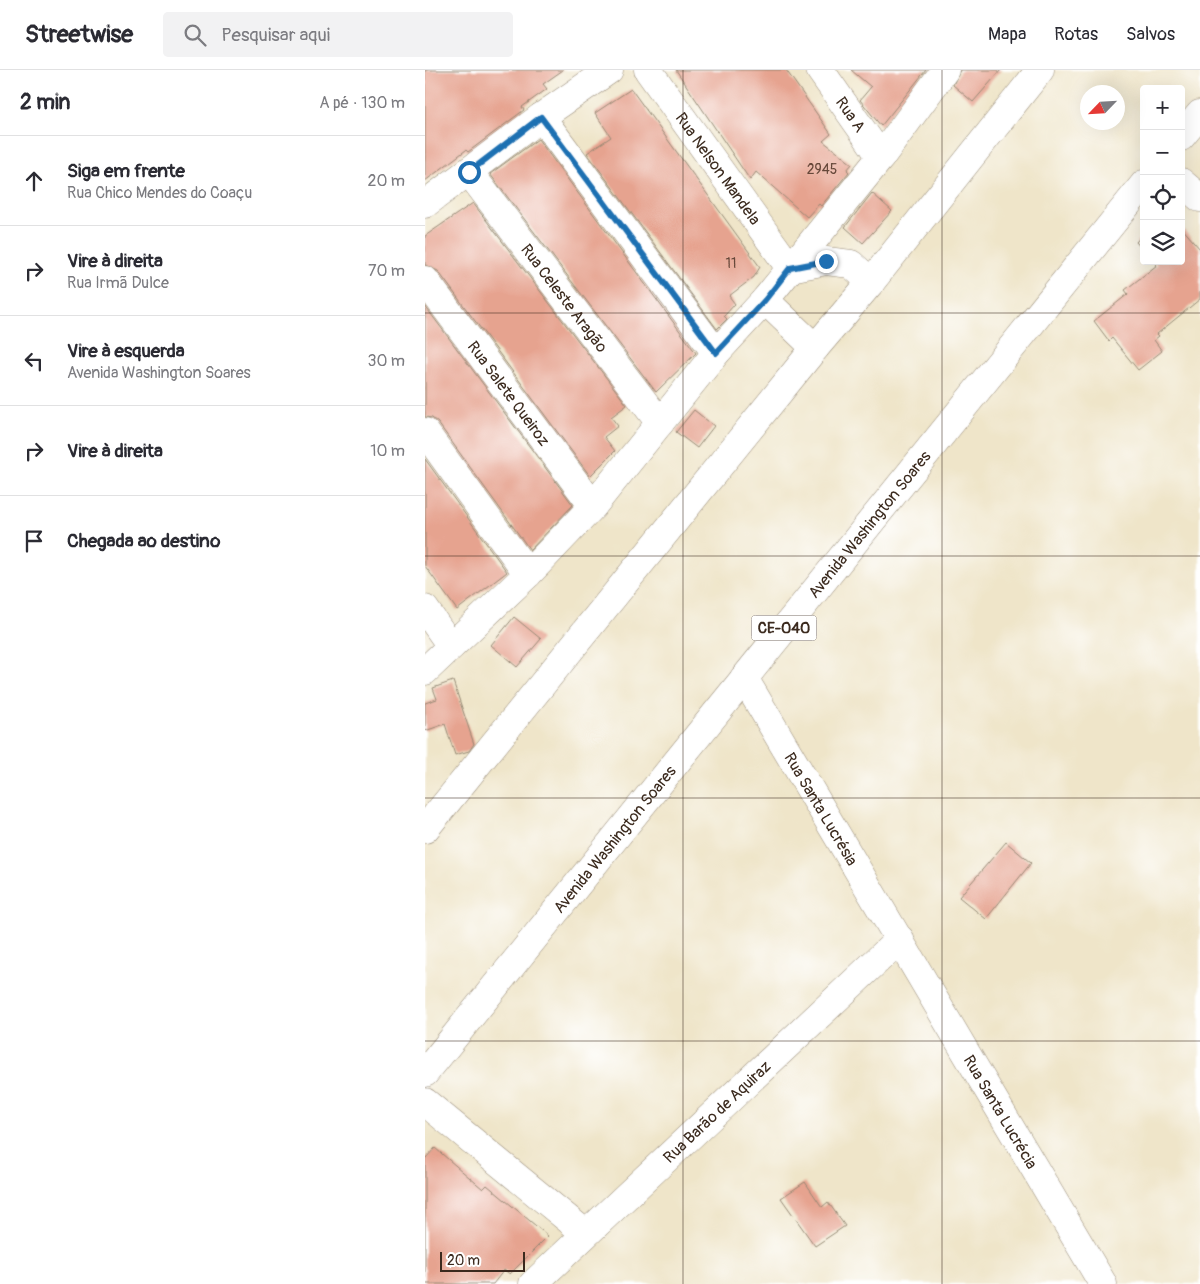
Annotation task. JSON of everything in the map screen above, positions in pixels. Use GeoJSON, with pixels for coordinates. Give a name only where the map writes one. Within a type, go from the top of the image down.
{"type":"FeatureCollection","features":[{"type":"Feature","properties":{"kind":"main road"},"geometry":{"type":"LineString","coordinates":[[425,204],[541,117],[609,70]]}},
{"type":"Feature","properties":{"kind":"main road","name":"Rua Nelson Mandela"},"geometry":{"type":"LineString","coordinates":[[648,70],[790,268]]}},
{"type":"Feature","properties":{"kind":"main road","name":"Rua A"},"geometry":{"type":"LineString","coordinates":[[820,70],[881,158]]}},
{"type":"Feature","properties":{"kind":"main road"},"geometry":{"type":"LineString","coordinates":[[425,671],[528,574],[593,506],[716,353],[765,300],[881,158],[945,70]]}},
{"type":"Feature","properties":{"kind":"main road"},"geometry":{"type":"LineString","coordinates":[[425,829],[815,348],[871,282],[1040,70]]}},
{"type":"Feature","properties":{"kind":"main road"},"geometry":{"type":"LineString","coordinates":[[1185,133],[1200,114]]}},
{"type":"Feature","properties":{"kind":"main road"},"geometry":{"type":"LineString","coordinates":[[541,117],[716,353]]}},
{"type":"Feature","properties":{"kind":"main road","name":"Rua Celeste Aragão"},"geometry":{"type":"LineString","coordinates":[[469,172],[660,424]]}},
{"type":"Feature","properties":{"kind":"main road"},"geometry":{"type":"LineString","coordinates":[[1185,185],[1200,198]]}},
{"type":"Feature","properties":{"kind":"main road","name":"Avenida Washington Soares"},"geometry":{"type":"LineString","coordinates":[[425,1073],[1140,189]]}},
{"type":"Feature","properties":{"kind":"main road"},"geometry":{"type":"LineString","coordinates":[[790,268],[826,261],[851,264],[871,282]]}},
{"type":"Feature","properties":{"kind":"main road","name":"Rua Salete Queiroz"},"geometry":{"type":"LineString","coordinates":[[425,280],[593,506]]}},
{"type":"Feature","properties":{"kind":"main road"},"geometry":{"type":"LineString","coordinates":[[765,300],[815,348]]}},
{"type":"Feature","properties":{"kind":"main road"},"geometry":{"type":"LineString","coordinates":[[425,432],[528,574]]}},
{"type":"Feature","properties":{"kind":"main road"},"geometry":{"type":"LineString","coordinates":[[425,609],[451,646]]}},
{"type":"Feature","properties":{"kind":"main road","name":"Rua Santa Lucrésia"},"geometry":{"type":"LineString","coordinates":[[744,678],[901,939]]}},
{"type":"Feature","properties":{"kind":"main road","name":"Rua Barão de Aquiraz"},"geometry":{"type":"LineString","coordinates":[[533,1284],[585,1233],[901,939]]}},
{"type":"Feature","properties":{"kind":"main road","name":"Rua Santa Lucrécia"},"geometry":{"type":"LineString","coordinates":[[901,939],[1103,1284]]}},
{"type":"Feature","properties":{"kind":"main road"},"geometry":{"type":"LineString","coordinates":[[425,1102],[585,1233]]}},
{"type":"Feature","properties":{"kind":"building"},"geometry":{"type":"Polygon","coordinates":[[[425,70],[563,70],[543,84],[547,89],[522,107],[524,110],[425,181],[425,70]]]}},
{"type":"Feature","properties":{"kind":"building"},"geometry":{"type":"Polygon","coordinates":[[[676,70],[786,70],[831,134],[823,141],[852,164],[847,170],[849,172],[821,206],[819,204],[807,217],[756,172],[750,180],[676,70]]]}},
{"type":"Feature","properties":{"kind":"building"},"geometry":{"type":"Polygon","coordinates":[[[851,70],[926,70],[881,126],[860,100],[871,87],[851,70]]]}},
{"type":"Feature","properties":{"kind":"building"},"geometry":{"type":"Polygon","coordinates":[[[960,70],[1001,70],[973,102],[953,85],[960,70]]]}},
{"type":"Feature","properties":{"kind":"building"},"geometry":{"type":"Polygon","coordinates":[[[631,89],[760,267],[754,277],[729,296],[735,304],[724,316],[727,319],[717,329],[587,153],[611,137],[595,113],[631,89]]]}},
{"type":"Feature","properties":{"kind":"building"},"geometry":{"type":"Polygon","coordinates":[[[538,139],[696,353],[656,392],[490,174],[538,139]]]}},
{"type":"Feature","properties":{"kind":"building"},"geometry":{"type":"Polygon","coordinates":[[[872,193],[892,211],[863,243],[845,227],[872,193]]]}},
{"type":"Feature","properties":{"kind":"building"},"geometry":{"type":"Polygon","coordinates":[[[473,203],[627,405],[611,417],[618,426],[604,437],[615,451],[590,476],[438,271],[425,265],[425,236],[473,203]]]}},
{"type":"Feature","properties":{"kind":"building"},"geometry":{"type":"Polygon","coordinates":[[[1185,232],[1200,249],[1200,299],[1157,334],[1159,336],[1154,340],[1162,351],[1138,370],[1112,338],[1109,341],[1094,321],[1128,294],[1125,290],[1157,265],[1185,265],[1185,232]]]}},
{"type":"Feature","properties":{"kind":"building"},"geometry":{"type":"Polygon","coordinates":[[[1140,238],[1140,246],[1136,242],[1140,238]]]}},
{"type":"Feature","properties":{"kind":"building"},"geometry":{"type":"Polygon","coordinates":[[[425,306],[573,505],[530,550],[438,423],[432,418],[425,417],[425,306]]]}},
{"type":"Feature","properties":{"kind":"building"},"geometry":{"type":"Polygon","coordinates":[[[694,410],[714,426],[697,448],[676,432],[694,410]]]}},
{"type":"Feature","properties":{"kind":"building"},"geometry":{"type":"Polygon","coordinates":[[[425,459],[507,572],[457,610],[425,566],[425,459]]]}},
{"type":"Feature","properties":{"kind":"building"},"geometry":{"type":"Polygon","coordinates":[[[514,617],[541,639],[517,667],[491,645],[514,617]]]}},
{"type":"Feature","properties":{"kind":"building"},"geometry":{"type":"Polygon","coordinates":[[[453,681],[474,744],[469,751],[455,755],[445,724],[425,731],[425,703],[437,699],[433,688],[453,681]]]}},
{"type":"Feature","properties":{"kind":"building"},"geometry":{"type":"Polygon","coordinates":[[[1006,842],[1031,863],[986,919],[959,897],[1006,842]]]}},
{"type":"Feature","properties":{"kind":"building"},"geometry":{"type":"Polygon","coordinates":[[[435,1148],[483,1189],[487,1185],[548,1236],[510,1274],[504,1270],[493,1284],[425,1284],[425,1159],[435,1148]]]}},
{"type":"Feature","properties":{"kind":"building"},"geometry":{"type":"Polygon","coordinates":[[[805,1182],[822,1207],[828,1202],[845,1226],[815,1246],[781,1198],[805,1182]]]}},
{"type":"Feature","properties":{"kind":"route"},"geometry":{"type":"LineString","coordinates":[[469,172],[541,117],[716,353],[765,300],[790,268],[826,261]]}}]}
